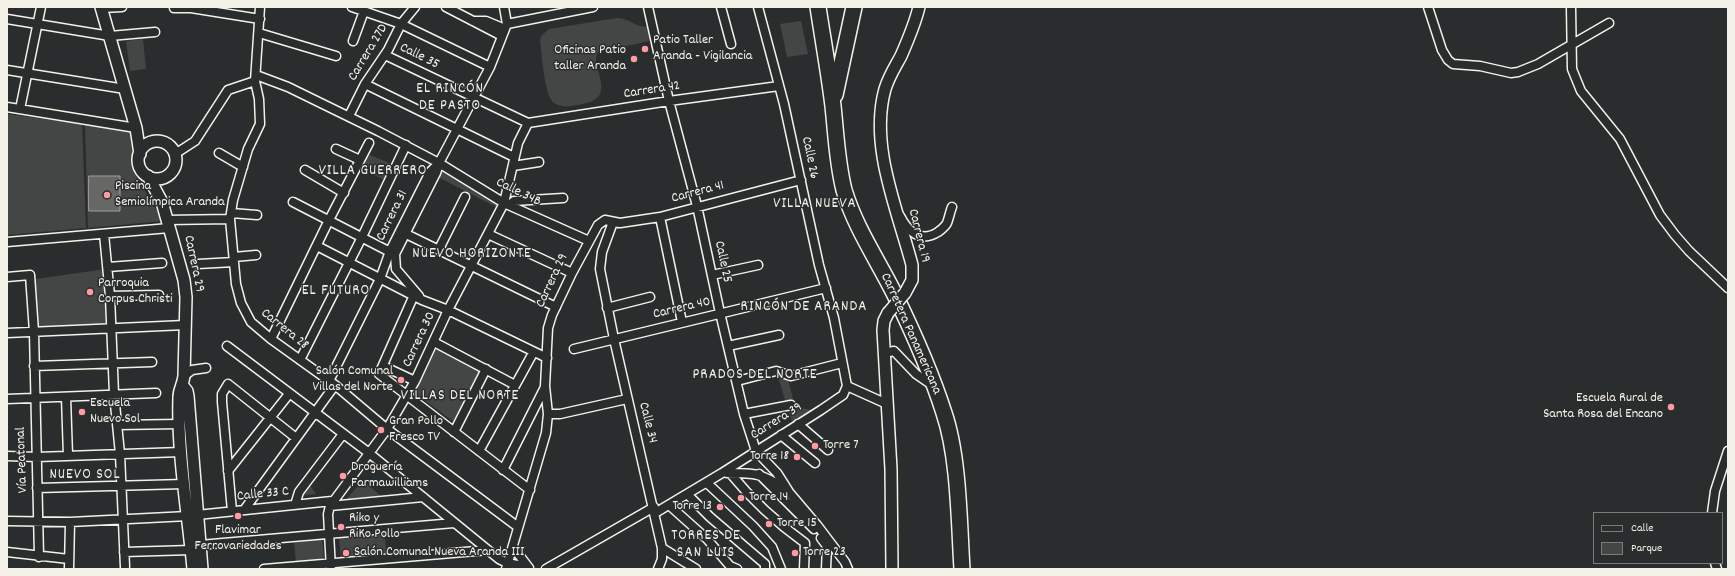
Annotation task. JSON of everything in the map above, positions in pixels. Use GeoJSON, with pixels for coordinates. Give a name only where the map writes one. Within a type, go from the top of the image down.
{"type":"FeatureCollection","features":[{"type":"Feature","properties":{"kind":"highway","name":"Carretera Panamericana"},"geometry":{"type":"LineString","coordinates":[[818,7],[833,106],[837,152],[844,190],[862,235],[894,293],[945,414],[951,440],[962,569]]}},
{"type":"Feature","properties":{"kind":"highway","name":"Carretera Panamericana"},"geometry":{"type":"LineString","coordinates":[[833,106],[854,7]]}},
{"type":"Feature","properties":{"kind":"street"},"geometry":{"type":"LineString","coordinates":[[20,109],[41,7]]}},
{"type":"Feature","properties":{"kind":"street"},"geometry":{"type":"LineString","coordinates":[[122,7],[101,7],[112,36],[136,128],[141,151],[140,167],[148,176],[160,179],[172,172],[176,160],[172,148],[160,142],[154,142],[141,151]]}},
{"type":"Feature","properties":{"kind":"street"},"geometry":{"type":"LineString","coordinates":[[104,7],[141,151]]}},
{"type":"Feature","properties":{"kind":"street","name":"Carrera 28"},"geometry":{"type":"LineString","coordinates":[[260,7],[255,78],[259,99],[260,124],[248,149],[232,200],[231,216],[236,284],[241,303],[251,322],[271,339],[332,383],[387,429],[518,527]]}},
{"type":"Feature","properties":{"kind":"street"},"geometry":{"type":"LineString","coordinates":[[355,7],[401,24],[490,67]]}},
{"type":"Feature","properties":{"kind":"street","name":"Carrera 27D"},"geometry":{"type":"LineString","coordinates":[[349,116],[364,84],[385,55],[401,24],[415,7]]}},
{"type":"Feature","properties":{"kind":"street"},"geometry":{"type":"LineString","coordinates":[[446,7],[472,21],[486,21],[505,30],[593,7]]}},
{"type":"Feature","properties":{"kind":"street"},"geometry":{"type":"LineString","coordinates":[[439,163],[490,67],[505,30],[504,7]]}},
{"type":"Feature","properties":{"kind":"street"},"geometry":{"type":"LineString","coordinates":[[648,7],[669,101]]}},
{"type":"Feature","properties":{"kind":"street"},"geometry":{"type":"LineString","coordinates":[[721,7],[731,44]]}},
{"type":"Feature","properties":{"kind":"street","name":"Calle 26"},"geometry":{"type":"LineString","coordinates":[[758,7],[780,86],[834,318],[842,363],[848,386]]}},
{"type":"Feature","properties":{"kind":"street","name":"Carrera 19"},"geometry":{"type":"LineString","coordinates":[[892,569],[891,469],[884,353],[884,321],[888,313],[905,293],[912,280],[912,265],[893,202],[882,151],[882,122],[885,91],[890,75],[915,23],[919,7]]}},
{"type":"Feature","properties":{"kind":"street"},"geometry":{"type":"LineString","coordinates":[[1428,7],[1442,50],[1448,60],[1453,64],[1480,66],[1511,73],[1518,72],[1560,53],[1572,43],[1609,23]]}},
{"type":"Feature","properties":{"kind":"street"},"geometry":{"type":"LineString","coordinates":[[1571,7],[1572,68],[1581,91],[1620,139],[1660,215],[1671,230],[1689,251],[1728,288]]}},
{"type":"Feature","properties":{"kind":"street"},"geometry":{"type":"LineString","coordinates":[[174,8],[191,8],[260,19]]}},
{"type":"Feature","properties":{"kind":"street"},"geometry":{"type":"LineString","coordinates":[[353,42],[364,11]]}},
{"type":"Feature","properties":{"kind":"street"},"geometry":{"type":"LineString","coordinates":[[7,19],[112,36],[155,32]]}},
{"type":"Feature","properties":{"kind":"street"},"geometry":{"type":"LineString","coordinates":[[259,33],[336,56]]}},
{"type":"Feature","properties":{"kind":"street","name":"Calle 35"},"geometry":{"type":"LineString","coordinates":[[385,55],[528,123]]}},
{"type":"Feature","properties":{"kind":"street"},"geometry":{"type":"LineString","coordinates":[[7,70],[125,89]]}},
{"type":"Feature","properties":{"kind":"street"},"geometry":{"type":"LineString","coordinates":[[175,154],[195,141],[228,90],[255,78]]}},
{"type":"Feature","properties":{"kind":"street","name":"Calle 34B"},"geometry":{"type":"LineString","coordinates":[[255,78],[288,87],[349,116],[439,163],[506,204],[589,241]]}},
{"type":"Feature","properties":{"kind":"street"},"geometry":{"type":"LineString","coordinates":[[364,84],[514,157]]}},
{"type":"Feature","properties":{"kind":"street","name":"Carrera 42"},"geometry":{"type":"LineString","coordinates":[[528,123],[669,101],[780,86]]}},
{"type":"Feature","properties":{"kind":"street","name":"Calle 25"},"geometry":{"type":"LineString","coordinates":[[669,101],[697,206],[744,414],[756,451]]}},
{"type":"Feature","properties":{"kind":"street"},"geometry":{"type":"LineString","coordinates":[[7,107],[136,128]]}},
{"type":"Feature","properties":{"kind":"street","name":"Carrera 30"},"geometry":{"type":"LineString","coordinates":[[331,504],[387,429],[415,381],[448,310],[488,234],[506,204],[514,157],[518,143],[528,123]]}},
{"type":"Feature","properties":{"kind":"street"},"geometry":{"type":"LineString","coordinates":[[271,339],[329,220],[369,143]]}},
{"type":"Feature","properties":{"kind":"street"},"geometry":{"type":"LineString","coordinates":[[300,360],[350,262],[406,145]]}},
{"type":"Feature","properties":{"kind":"street"},"geometry":{"type":"LineString","coordinates":[[336,148],[360,160]]}},
{"type":"Feature","properties":{"kind":"street"},"geometry":{"type":"LineString","coordinates":[[219,153],[243,167]]}},
{"type":"Feature","properties":{"kind":"street"},"geometry":{"type":"LineString","coordinates":[[513,166],[539,162]]}},
{"type":"Feature","properties":{"kind":"street","name":"Carrera 31"},"geometry":{"type":"LineString","coordinates":[[244,510],[314,413],[332,383],[402,233],[436,173],[439,163]]}},
{"type":"Feature","properties":{"kind":"street"},"geometry":{"type":"LineString","coordinates":[[305,170],[344,193]]}},
{"type":"Feature","properties":{"kind":"street","name":"Carrera 29"},"geometry":{"type":"LineString","coordinates":[[148,176],[159,196],[184,280],[186,297],[183,381],[179,391],[179,424],[184,484],[192,515]]}},
{"type":"Feature","properties":{"kind":"street","name":"Carrera 41"},"geometry":{"type":"LineString","coordinates":[[601,221],[613,222],[660,217],[697,206],[801,180]]}},
{"type":"Feature","properties":{"kind":"street"},"geometry":{"type":"LineString","coordinates":[[439,249],[465,197]]}},
{"type":"Feature","properties":{"kind":"street"},"geometry":{"type":"LineString","coordinates":[[506,204],[514,201],[563,198]]}},
{"type":"Feature","properties":{"kind":"street"},"geometry":{"type":"LineString","coordinates":[[293,202],[393,252],[396,269],[422,300]]}},
{"type":"Feature","properties":{"kind":"street"},"geometry":{"type":"LineString","coordinates":[[893,202],[903,222],[914,233],[924,237],[932,235],[943,228],[952,208]]}},
{"type":"Feature","properties":{"kind":"street"},"geometry":{"type":"LineString","coordinates":[[7,242],[104,234],[231,216],[257,215]]}},
{"type":"Feature","properties":{"kind":"street"},"geometry":{"type":"LineString","coordinates":[[660,217],[682,322]]}},
{"type":"Feature","properties":{"kind":"street","name":"Carrera 29"},"geometry":{"type":"LineString","coordinates":[[545,386],[548,328],[572,273],[601,221]]}},
{"type":"Feature","properties":{"kind":"street","name":"Calle 34"},"geometry":{"type":"LineString","coordinates":[[613,222],[604,244],[600,268],[607,308],[655,510],[662,548]]}},
{"type":"Feature","properties":{"kind":"street"},"geometry":{"type":"LineString","coordinates":[[402,233],[439,249],[556,307]]}},
{"type":"Feature","properties":{"kind":"street"},"geometry":{"type":"LineString","coordinates":[[104,234],[110,296],[114,394],[120,454],[125,567]]}},
{"type":"Feature","properties":{"kind":"street"},"geometry":{"type":"LineString","coordinates":[[488,234],[572,273]]}},
{"type":"Feature","properties":{"kind":"street"},"geometry":{"type":"LineString","coordinates":[[317,246],[422,300],[448,310],[533,353],[547,358]]}},
{"type":"Feature","properties":{"kind":"street"},"geometry":{"type":"LineString","coordinates":[[198,264],[256,256]]}},
{"type":"Feature","properties":{"kind":"street"},"geometry":{"type":"LineString","coordinates":[[108,267],[162,263]]}},
{"type":"Feature","properties":{"kind":"street"},"geometry":{"type":"LineString","coordinates":[[712,275],[758,265]]}},
{"type":"Feature","properties":{"kind":"street","name":"Vía Peatonal"},"geometry":{"type":"LineString","coordinates":[[7,277],[30,275],[34,332],[39,556]]}},
{"type":"Feature","properties":{"kind":"street","name":"Carrera 40"},"geometry":{"type":"LineString","coordinates":[[614,339],[826,288]]}},
{"type":"Feature","properties":{"kind":"street"},"geometry":{"type":"LineString","coordinates":[[110,296],[159,295]]}},
{"type":"Feature","properties":{"kind":"street"},"geometry":{"type":"LineString","coordinates":[[414,296],[379,374],[530,490]]}},
{"type":"Feature","properties":{"kind":"street"},"geometry":{"type":"LineString","coordinates":[[607,308],[650,297]]}},
{"type":"Feature","properties":{"kind":"street"},"geometry":{"type":"LineString","coordinates":[[7,333],[185,325]]}},
{"type":"Feature","properties":{"kind":"street"},"geometry":{"type":"LineString","coordinates":[[728,346],[779,335]]}},
{"type":"Feature","properties":{"kind":"street"},"geometry":{"type":"LineString","coordinates":[[574,349],[614,339]]}},
{"type":"Feature","properties":{"kind":"street"},"geometry":{"type":"LineString","coordinates":[[434,342],[514,385]]}},
{"type":"Feature","properties":{"kind":"street"},"geometry":{"type":"LineString","coordinates":[[227,346],[369,453],[506,566],[529,568]]}},
{"type":"Feature","properties":{"kind":"street"},"geometry":{"type":"LineString","coordinates":[[884,353],[894,351],[916,374],[935,388]]}},
{"type":"Feature","properties":{"kind":"street"},"geometry":{"type":"LineString","coordinates":[[479,451],[533,353]]}},
{"type":"Feature","properties":{"kind":"street"},"geometry":{"type":"LineString","coordinates":[[34,366],[152,362]]}},
{"type":"Feature","properties":{"kind":"street"},"geometry":{"type":"LineString","coordinates":[[737,381],[776,371],[791,376],[842,363]]}},
{"type":"Feature","properties":{"kind":"street"},"geometry":{"type":"LineString","coordinates":[[383,366],[415,381]]}},
{"type":"Feature","properties":{"kind":"street"},"geometry":{"type":"LineString","coordinates":[[183,381],[192,370],[206,368]]}},
{"type":"Feature","properties":{"kind":"street"},"geometry":{"type":"LineString","coordinates":[[454,432],[486,369]]}},
{"type":"Feature","properties":{"kind":"street","name":"Carrera 29"},"geometry":{"type":"LineString","coordinates":[[183,381],[188,396],[192,515],[196,548],[202,569]]}},
{"type":"Feature","properties":{"kind":"street"},"geometry":{"type":"LineString","coordinates":[[232,511],[222,402],[222,394],[228,384],[296,438]]}},
{"type":"Feature","properties":{"kind":"street"},"geometry":{"type":"LineString","coordinates":[[506,566],[546,433],[548,414],[545,386]]}},
{"type":"Feature","properties":{"kind":"street"},"geometry":{"type":"LineString","coordinates":[[504,470],[545,386]]}},
{"type":"Feature","properties":{"kind":"street"},"geometry":{"type":"LineString","coordinates":[[848,386],[887,404]]}},
{"type":"Feature","properties":{"kind":"street","name":"Carrera 39"},"geometry":{"type":"LineString","coordinates":[[546,569],[655,510],[669,505],[726,473],[756,451],[843,395],[848,386]]}},
{"type":"Feature","properties":{"kind":"street"},"geometry":{"type":"LineString","coordinates":[[7,399],[156,393]]}},
{"type":"Feature","properties":{"kind":"street"},"geometry":{"type":"LineString","coordinates":[[228,471],[289,394]]}},
{"type":"Feature","properties":{"kind":"street"},"geometry":{"type":"LineString","coordinates":[[66,397],[68,456]]}},
{"type":"Feature","properties":{"kind":"street"},"geometry":{"type":"LineString","coordinates":[[548,414],[560,414],[628,399]]}},
{"type":"Feature","properties":{"kind":"street"},"geometry":{"type":"LineString","coordinates":[[744,414],[791,405]]}},
{"type":"Feature","properties":{"kind":"street"},"geometry":{"type":"LineString","coordinates":[[117,425],[179,424]]}},
{"type":"Feature","properties":{"kind":"street"},"geometry":{"type":"LineString","coordinates":[[798,424],[828,450]]}},
{"type":"Feature","properties":{"kind":"street"},"geometry":{"type":"LineString","coordinates":[[295,505],[299,492],[343,434]]}},
{"type":"Feature","properties":{"kind":"street"},"geometry":{"type":"LineString","coordinates":[[781,435],[815,463]]}},
{"type":"Feature","properties":{"kind":"street"},"geometry":{"type":"LineString","coordinates":[[756,451],[777,473],[789,492],[817,525],[845,562],[848,569]]}},
{"type":"Feature","properties":{"kind":"street"},"geometry":{"type":"LineString","coordinates":[[7,456],[37,457],[181,452]]}},
{"type":"Feature","properties":{"kind":"street"},"geometry":{"type":"LineString","coordinates":[[1712,512],[1715,491],[1728,452]]}},
{"type":"Feature","properties":{"kind":"street"},"geometry":{"type":"LineString","coordinates":[[726,473],[759,474],[789,492]]}},
{"type":"Feature","properties":{"kind":"street"},"geometry":{"type":"LineString","coordinates":[[726,473],[787,531],[805,543],[804,569]]}},
{"type":"Feature","properties":{"kind":"street"},"geometry":{"type":"LineString","coordinates":[[759,474],[812,526],[827,546],[826,569]]}},
{"type":"Feature","properties":{"kind":"street"},"geometry":{"type":"LineString","coordinates":[[707,483],[753,526],[772,547],[781,569]]}},
{"type":"Feature","properties":{"kind":"street"},"geometry":{"type":"LineString","coordinates":[[37,488],[122,487],[184,484]]}},
{"type":"Feature","properties":{"kind":"street"},"geometry":{"type":"LineString","coordinates":[[687,494],[710,517],[765,564],[765,569]]}},
{"type":"Feature","properties":{"kind":"street","name":"Calle 33 C"},"geometry":{"type":"LineString","coordinates":[[7,521],[70,522],[123,520],[295,505],[331,504],[422,497]]}},
{"type":"Feature","properties":{"kind":"street"},"geometry":{"type":"LineString","coordinates":[[331,504],[328,514],[328,535],[331,566]]}},
{"type":"Feature","properties":{"kind":"street"},"geometry":{"type":"LineString","coordinates":[[669,505],[707,540],[730,566],[737,569]]}},
{"type":"Feature","properties":{"kind":"street"},"geometry":{"type":"LineString","coordinates":[[69,569],[70,522]]}},
{"type":"Feature","properties":{"kind":"street"},"geometry":{"type":"LineString","coordinates":[[124,552],[196,548],[454,523]]}},
{"type":"Feature","properties":{"kind":"street"},"geometry":{"type":"LineString","coordinates":[[513,546],[529,568]]}},
{"type":"Feature","properties":{"kind":"street","name":"Carrera 29"},"geometry":{"type":"LineString","coordinates":[[193,569],[196,548]]}},
{"type":"Feature","properties":{"kind":"street"},"geometry":{"type":"LineString","coordinates":[[658,569],[662,559],[662,548]]}},
{"type":"Feature","properties":{"kind":"street"},"geometry":{"type":"LineString","coordinates":[[662,548],[696,569]]}},
{"type":"Feature","properties":{"kind":"street"},"geometry":{"type":"LineString","coordinates":[[264,569],[331,566],[488,550]]}},
{"type":"Feature","properties":{"kind":"street"},"geometry":{"type":"LineString","coordinates":[[7,552],[69,559]]}},
{"type":"Feature","properties":{"kind":"green space"},"geometry":{"type":"Polygon","coordinates":[[[617,18],[625,19],[639,26],[647,27],[650,41],[598,52],[596,61],[601,89],[600,94],[596,99],[587,103],[569,106],[560,106],[554,103],[548,92],[546,84],[540,41],[541,36],[549,29],[617,18]]]}},
{"type":"Feature","properties":{"kind":"green space"},"geometry":{"type":"Polygon","coordinates":[[[801,21],[808,54],[787,57],[780,24],[801,21]]]}},
{"type":"Feature","properties":{"kind":"green space"},"geometry":{"type":"Polygon","coordinates":[[[143,39],[146,69],[130,71],[126,41],[143,39]]]}},
{"type":"Feature","properties":{"kind":"green space"},"geometry":{"type":"Polygon","coordinates":[[[7,114],[82,124],[86,228],[7,235],[7,114]]]}},
{"type":"Feature","properties":{"kind":"green space"},"geometry":{"type":"Polygon","coordinates":[[[85,124],[131,130],[133,171],[163,221],[88,228],[85,124]]]}},
{"type":"Feature","properties":{"kind":"green space"},"geometry":{"type":"Polygon","coordinates":[[[367,154],[392,164],[385,180],[361,169],[367,154]]]}},
{"type":"Feature","properties":{"kind":"green space"},"geometry":{"type":"Polygon","coordinates":[[[442,168],[497,202],[496,207],[438,177],[442,168]]]}},
{"type":"Feature","properties":{"kind":"green space"},"geometry":{"type":"Polygon","coordinates":[[[106,269],[109,327],[36,328],[36,279],[106,269]]]}},
{"type":"Feature","properties":{"kind":"green space"},"geometry":{"type":"Polygon","coordinates":[[[437,347],[483,370],[455,423],[415,393],[437,347]]]}},
{"type":"Feature","properties":{"kind":"green space"},"geometry":{"type":"Polygon","coordinates":[[[780,373],[788,379],[795,407],[818,411],[793,425],[777,374],[780,373]]]}},
{"type":"Feature","properties":{"kind":"green space"},"geometry":{"type":"Polygon","coordinates":[[[363,480],[384,499],[344,502],[363,480]]]}},
{"type":"Feature","properties":{"kind":"green space"},"geometry":{"type":"Polygon","coordinates":[[[309,484],[316,494],[301,496],[309,484]]]}},
{"type":"Feature","properties":{"kind":"green space"},"geometry":{"type":"Polygon","coordinates":[[[384,532],[387,557],[341,561],[339,537],[384,532]]]}},
{"type":"Feature","properties":{"kind":"green space"},"geometry":{"type":"Polygon","coordinates":[[[322,537],[324,561],[296,564],[294,540],[322,537]]]}},
{"type":"Feature","properties":{"kind":"shaded area","name":"Piscina Semiolímpica Aranda"},"geometry":{"type":"Polygon","coordinates":[[[89,176],[120,176],[120,211],[89,211],[89,176]]]}},
{"type":"Feature","properties":{"kind":"place","name":"Patio Taller Aranda - Vigilancia"},"geometry":{"type":"Point","coordinates":[645,49]}},
{"type":"Feature","properties":{"kind":"place","name":"Oficinas Patio taller Aranda"},"geometry":{"type":"Point","coordinates":[634,59]}},
{"type":"Feature","properties":{"kind":"place","name":"Piscina Semiolímpica Aranda"},"geometry":{"type":"Point","coordinates":[107,195]}},
{"type":"Feature","properties":{"kind":"place","name":"Parroquia Corpus Christi"},"geometry":{"type":"Point","coordinates":[90,292]}},
{"type":"Feature","properties":{"kind":"place","name":"Salón Comunal Villas del Norte"},"geometry":{"type":"Point","coordinates":[401,380]}},
{"type":"Feature","properties":{"kind":"place","name":"Escuela Rural de Santa Rosa del Encano"},"geometry":{"type":"Point","coordinates":[1671,407]}},
{"type":"Feature","properties":{"kind":"place","name":"Escuela Nuevo Sol"},"geometry":{"type":"Point","coordinates":[82,412]}},
{"type":"Feature","properties":{"kind":"place","name":"Gran Pollo Fresco TV"},"geometry":{"type":"Point","coordinates":[381,430]}},
{"type":"Feature","properties":{"kind":"place","name":"Torre 7"},"geometry":{"type":"Point","coordinates":[815,446]}},
{"type":"Feature","properties":{"kind":"place","name":"Torre 18"},"geometry":{"type":"Point","coordinates":[797,457]}},
{"type":"Feature","properties":{"kind":"place","name":"Droguería Farmawilliams"},"geometry":{"type":"Point","coordinates":[343,476]}},
{"type":"Feature","properties":{"kind":"place","name":"Torre 14"},"geometry":{"type":"Point","coordinates":[741,498]}},
{"type":"Feature","properties":{"kind":"place","name":"Torre 13"},"geometry":{"type":"Point","coordinates":[720,507]}},
{"type":"Feature","properties":{"kind":"place","name":"Flavimar Ferrovariedades"},"geometry":{"type":"Point","coordinates":[238,516]}},
{"type":"Feature","properties":{"kind":"place","name":"Torre 15"},"geometry":{"type":"Point","coordinates":[769,524]}},
{"type":"Feature","properties":{"kind":"place","name":"Riko y RiKo Pollo"},"geometry":{"type":"Point","coordinates":[341,527]}},
{"type":"Feature","properties":{"kind":"place","name":"Salón Comunal Nueva Aranda III"},"geometry":{"type":"Point","coordinates":[346,553]}},
{"type":"Feature","properties":{"kind":"place","name":"Torre 23"},"geometry":{"type":"Point","coordinates":[795,553]}},
{"type":"Feature","properties":{"kind":"district","name":"EL RINCÓN DE PASTO"},"geometry":{"type":"Point","coordinates":[450,98]}},
{"type":"Feature","properties":{"kind":"district","name":"VILLA GUERRERO"},"geometry":{"type":"Point","coordinates":[373,172]}},
{"type":"Feature","properties":{"kind":"district","name":"VILLA NUEVA"},"geometry":{"type":"Point","coordinates":[815,205]}},
{"type":"Feature","properties":{"kind":"district","name":"NUEVO HORIZONTE"},"geometry":{"type":"Point","coordinates":[472,255]}},
{"type":"Feature","properties":{"kind":"district","name":"EL FUTURO"},"geometry":{"type":"Point","coordinates":[336,292]}},
{"type":"Feature","properties":{"kind":"district","name":"RINCÓN DE ARANDA"},"geometry":{"type":"Point","coordinates":[804,308]}},
{"type":"Feature","properties":{"kind":"district","name":"PRADOS DEL NORTE"},"geometry":{"type":"Point","coordinates":[755,376]}},
{"type":"Feature","properties":{"kind":"district","name":"VILLAS DEL NORTE"},"geometry":{"type":"Point","coordinates":[460,397]}},
{"type":"Feature","properties":{"kind":"district","name":"NUEVO SOL"},"geometry":{"type":"Point","coordinates":[85,476]}},
{"type":"Feature","properties":{"kind":"district","name":"TORRES DE SAN LUIS"},"geometry":{"type":"Point","coordinates":[706,546]}}]}
